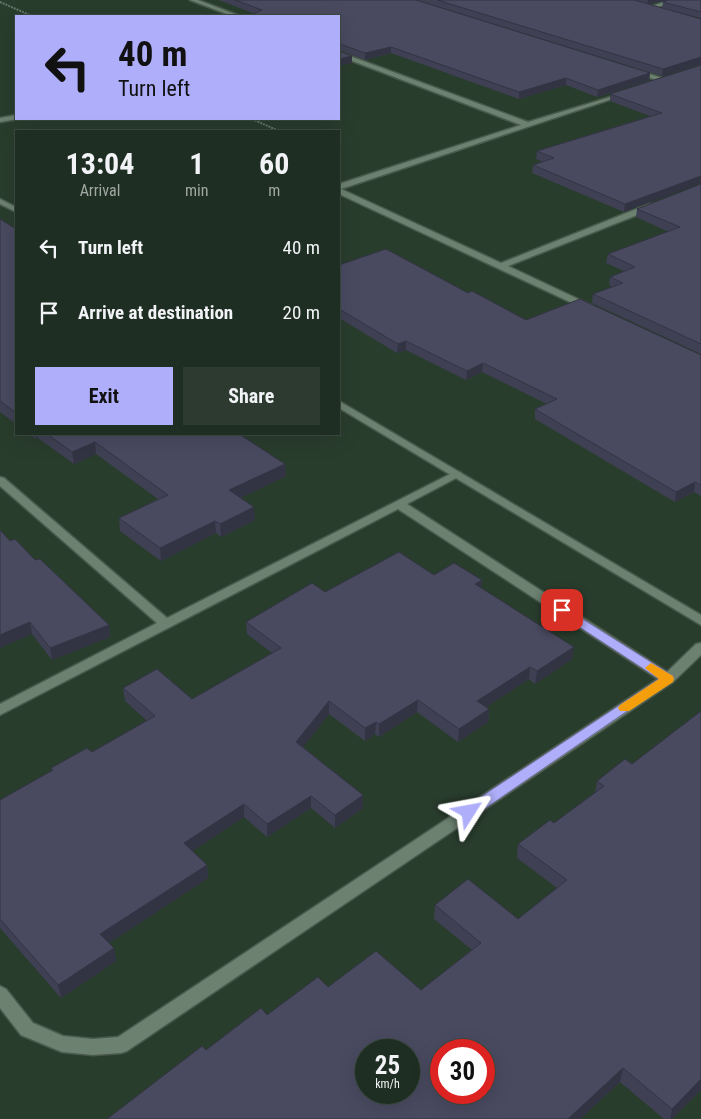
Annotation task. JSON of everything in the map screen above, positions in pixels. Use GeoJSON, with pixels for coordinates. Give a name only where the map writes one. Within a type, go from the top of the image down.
{"type":"FeatureCollection","features":[{"type":"Feature","properties":{"kind":"street"},"geometry":{"type":"LineString","coordinates":[[193,0],[234,15]]}},
{"type":"Feature","properties":{"kind":"street"},"geometry":{"type":"LineString","coordinates":[[650,8],[676,0]]}},
{"type":"Feature","properties":{"kind":"street"},"geometry":{"type":"LineString","coordinates":[[642,6],[667,12]]}},
{"type":"Feature","properties":{"kind":"street"},"geometry":{"type":"LineString","coordinates":[[340,54],[528,125]]}},
{"type":"Feature","properties":{"kind":"street"},"geometry":{"type":"LineString","coordinates":[[626,69],[667,79],[645,86]]}},
{"type":"Feature","properties":{"kind":"street"},"geometry":{"type":"LineString","coordinates":[[340,189],[636,89]]}},
{"type":"Feature","properties":{"kind":"street"},"geometry":{"type":"LineString","coordinates":[[0,120],[15,117]]}},
{"type":"Feature","properties":{"kind":"street"},"geometry":{"type":"LineString","coordinates":[[340,189],[600,312]]}},
{"type":"Feature","properties":{"kind":"street"},"geometry":{"type":"LineString","coordinates":[[0,201],[15,209]]}},
{"type":"Feature","properties":{"kind":"street"},"geometry":{"type":"LineString","coordinates":[[501,266],[665,201]]}},
{"type":"Feature","properties":{"kind":"street"},"geometry":{"type":"LineString","coordinates":[[340,405],[701,621]]}},
{"type":"Feature","properties":{"kind":"street"},"geometry":{"type":"LineString","coordinates":[[0,710],[456,474]]}},
{"type":"Feature","properties":{"kind":"street"},"geometry":{"type":"LineString","coordinates":[[0,480],[166,624]]}},
{"type":"Feature","properties":{"kind":"street"},"geometry":{"type":"LineString","coordinates":[[398,504],[668,679]]}},
{"type":"Feature","properties":{"kind":"street"},"geometry":{"type":"LineString","coordinates":[[0,994],[27,1029],[62,1044],[93,1048],[121,1045],[668,679],[701,646]]}},
{"type":"Feature","properties":{"kind":"path"},"geometry":{"type":"LineString","coordinates":[[0,2],[30,15]]}},
{"type":"Feature","properties":{"kind":"path"},"geometry":{"type":"LineString","coordinates":[[254,120],[277,130]]}},
{"type":"Feature","properties":{"kind":"building"},"geometry":{"type":"Polygon","coordinates":[[[235,0],[416,0],[650,73],[598,90],[566,78],[519,92],[391,47],[365,53],[340,44],[340,15],[251,15],[262,10],[235,0]]]}},
{"type":"Feature","properties":{"kind":"building"},"geometry":{"type":"Polygon","coordinates":[[[437,0],[634,0],[701,19],[701,57],[663,69],[437,0]]]}},
{"type":"Feature","properties":{"kind":"building"},"geometry":{"type":"Polygon","coordinates":[[[668,0],[701,0],[701,12],[663,2],[668,0]]]}},
{"type":"Feature","properties":{"kind":"building"},"geometry":{"type":"Polygon","coordinates":[[[340,51],[352,56],[340,59],[340,51]]]}},
{"type":"Feature","properties":{"kind":"building"},"geometry":{"type":"Polygon","coordinates":[[[701,65],[701,176],[625,204],[533,165],[554,158],[537,151],[662,113],[610,94],[701,65]]]}},
{"type":"Feature","properties":{"kind":"building"},"geometry":{"type":"Polygon","coordinates":[[[701,184],[701,344],[593,294],[623,283],[610,277],[635,267],[608,254],[680,227],[637,209],[701,184]]]}},
{"type":"Feature","properties":{"kind":"building"},"geometry":{"type":"Polygon","coordinates":[[[0,219],[15,228],[15,412],[0,401],[0,219]]]}},
{"type":"Feature","properties":{"kind":"building"},"geometry":{"type":"Polygon","coordinates":[[[386,249],[468,293],[472,291],[526,320],[580,299],[701,355],[701,485],[695,482],[676,492],[535,409],[557,399],[483,363],[467,371],[406,341],[398,344],[340,310],[340,265],[386,249]]]}},
{"type":"Feature","properties":{"kind":"building"},"geometry":{"type":"Polygon","coordinates":[[[48,435],[241,435],[285,464],[229,490],[254,507],[220,524],[215,521],[160,548],[119,518],[168,495],[95,442],[72,452],[48,435]]]}},
{"type":"Feature","properties":{"kind":"building"},"geometry":{"type":"Polygon","coordinates":[[[0,530],[10,541],[15,539],[35,560],[40,559],[109,625],[50,648],[30,622],[0,635],[0,530]]]}},
{"type":"Feature","properties":{"kind":"building"},"geometry":{"type":"Polygon","coordinates":[[[399,552],[434,575],[454,563],[482,580],[475,584],[574,647],[537,671],[530,667],[477,701],[489,709],[459,729],[418,700],[379,724],[376,722],[365,728],[329,701],[296,742],[363,795],[335,815],[311,796],[267,824],[244,804],[184,843],[207,865],[100,934],[114,948],[58,985],[0,919],[0,800],[87,748],[92,752],[155,716],[123,688],[157,669],[192,699],[281,648],[246,622],[312,583],[325,592],[399,552]]]}},
{"type":"Feature","properties":{"kind":"building"},"geometry":{"type":"Polygon","coordinates":[[[701,711],[701,1079],[672,1109],[623,1068],[568,1119],[107,1119],[202,1046],[206,1050],[261,1008],[267,1015],[318,977],[328,987],[376,951],[421,990],[481,943],[435,905],[468,879],[518,919],[567,880],[518,844],[550,820],[554,823],[604,786],[597,781],[625,759],[632,764],[701,711]]]}},
{"type":"Feature","properties":{"kind":"slow traffic"},"geometry":{"type":"LineString","coordinates":[[624,708],[668,679],[651,668]]}},
{"type":"Feature","properties":{"kind":"route"},"geometry":{"type":"LineString","coordinates":[[469,812],[668,679],[562,610]]}}]}
